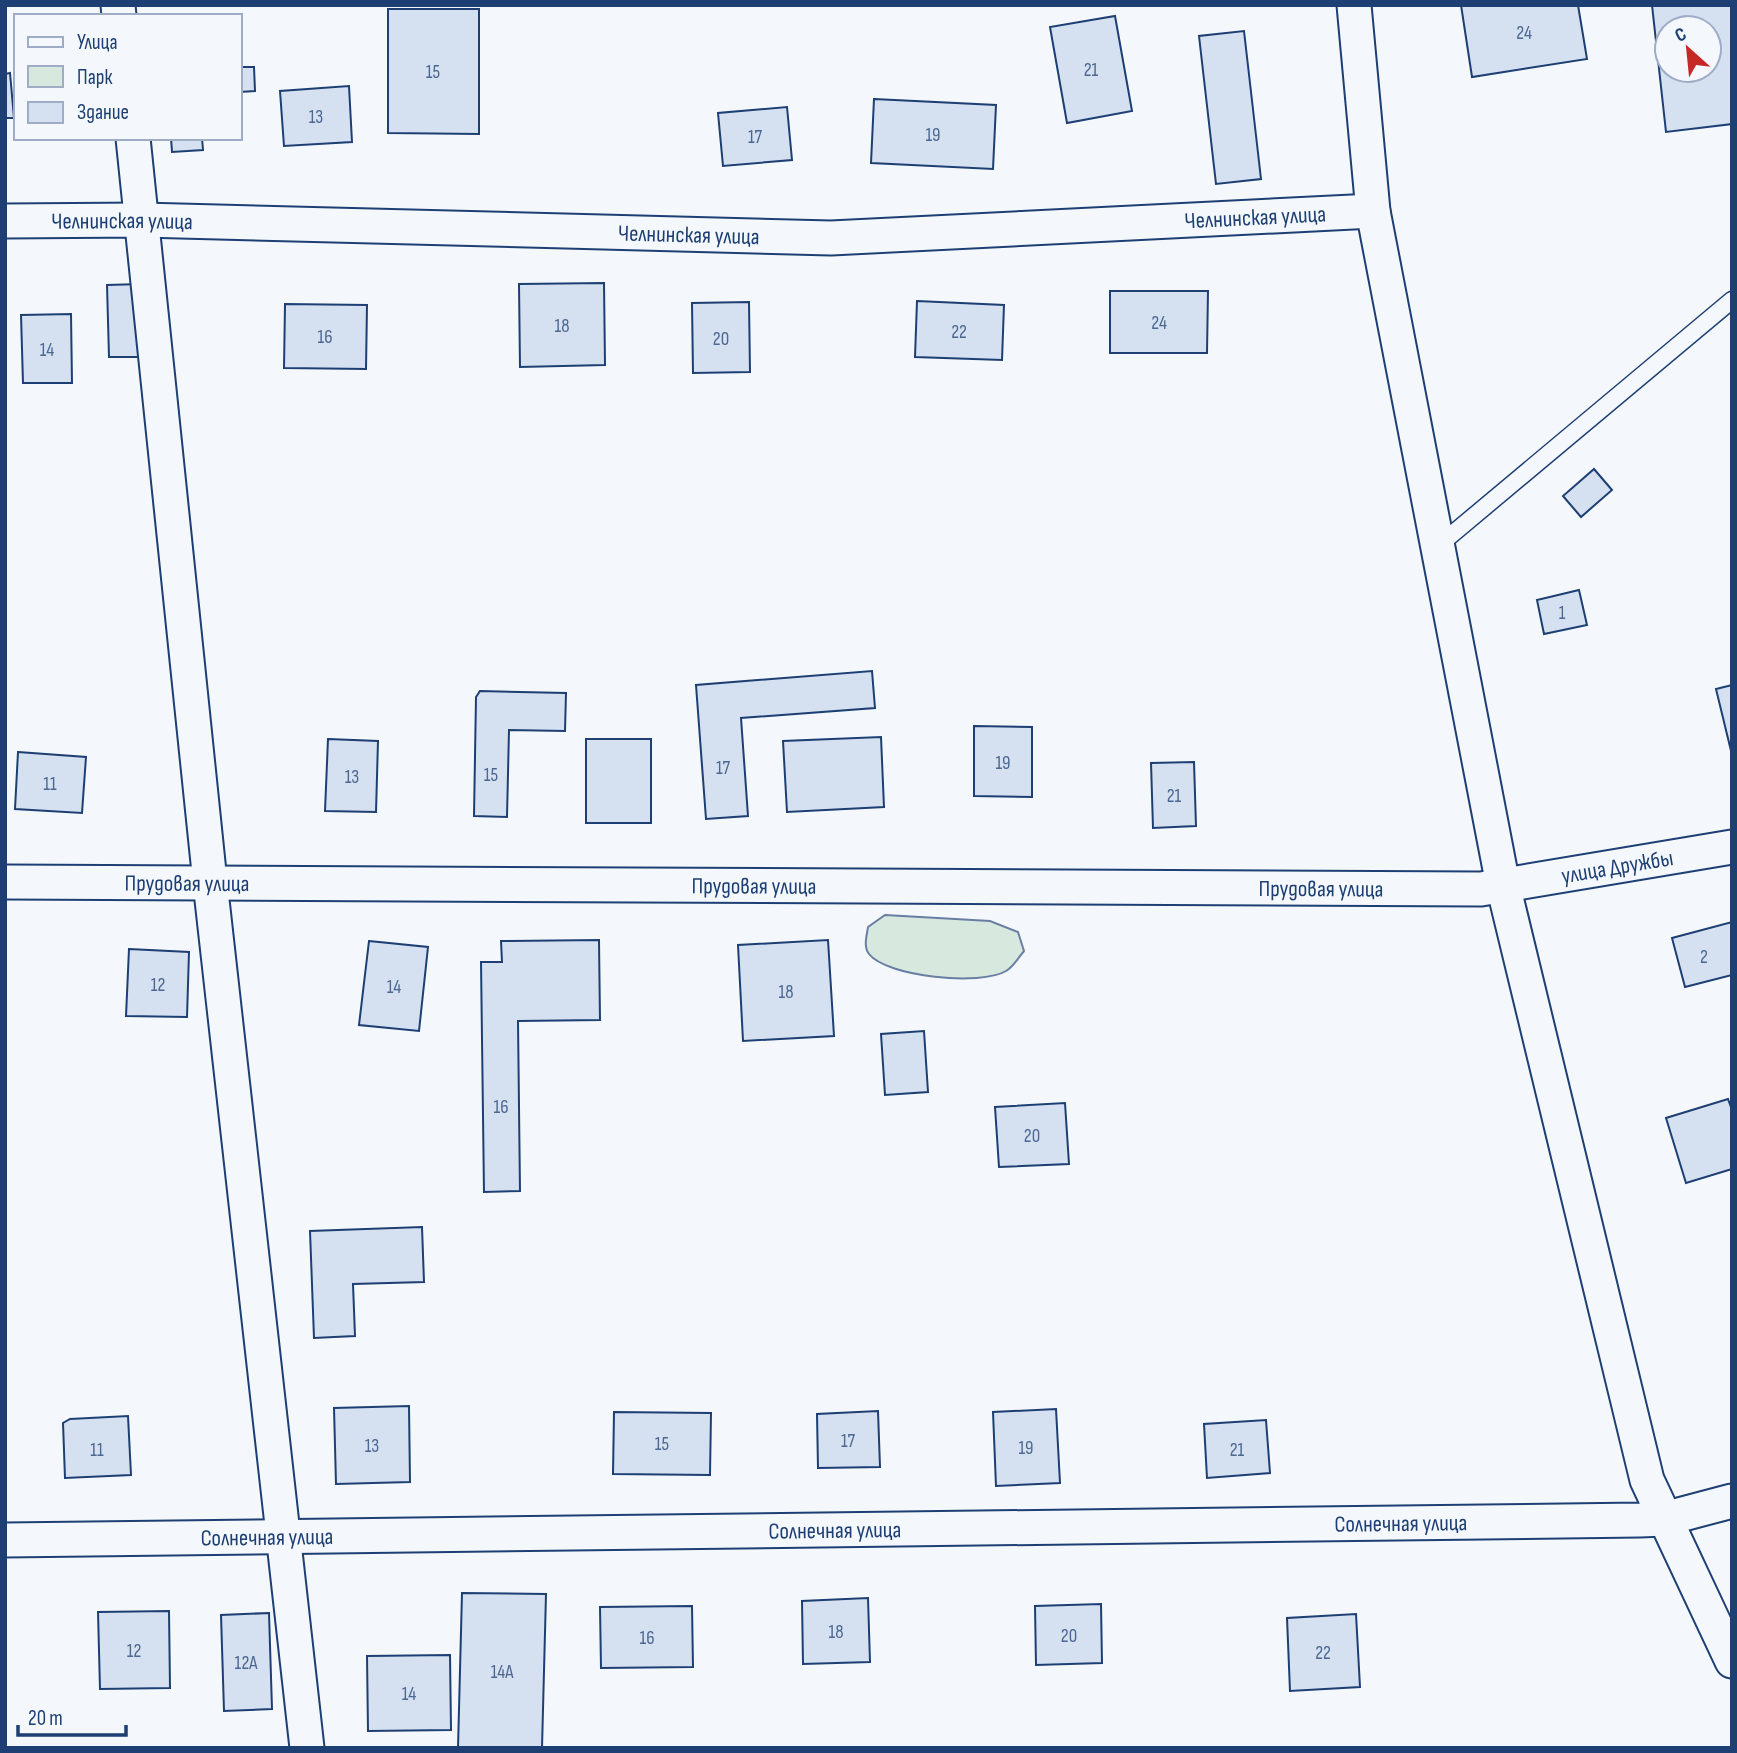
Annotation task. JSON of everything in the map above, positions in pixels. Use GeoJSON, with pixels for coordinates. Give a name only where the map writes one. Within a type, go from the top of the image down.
{"type":"FeatureCollection","features":[{"type":"Feature","properties":{"kind":"street"},"geometry":{"type":"LineString","coordinates":[[1354,5],[1373,211],[1503,885],[1647,1480],[1732,1661]]}},
{"type":"Feature","properties":{"kind":"street"},"geometry":{"type":"LineString","coordinates":[[133,140],[210,882],[307,1748]]}},
{"type":"Feature","properties":{"kind":"street","name":"Челнинская улица"},"geometry":{"type":"LineString","coordinates":[[5,221],[142,220],[831,238],[1373,211]]}},
{"type":"Feature","properties":{"kind":"street","name":"улица Дружбы"},"geometry":{"type":"LineString","coordinates":[[1503,885],[1732,847]]}},
{"type":"Feature","properties":{"kind":"street","name":"Прудовая улица"},"geometry":{"type":"LineString","coordinates":[[5,882],[1481,889],[1503,885]]}},
{"type":"Feature","properties":{"kind":"street","name":"Солнечная улица"},"geometry":{"type":"LineString","coordinates":[[5,1540],[1664,1519],[1732,1501]]}},
{"type":"Feature","properties":{"kind":"lane"},"geometry":{"type":"LineString","coordinates":[[1436,547],[1732,300]]}},
{"type":"Feature","properties":{"kind":"green space"},"geometry":{"type":"Polygon","coordinates":[[[885,915],[990,921],[1018,932],[1024,951],[1009,969],[994,976],[935,977],[894,968],[879,962],[866,948],[868,927],[885,915]]]}},
{"type":"Feature","properties":{"kind":"building"},"geometry":{"type":"Polygon","coordinates":[[[1461,5],[1578,5],[1587,59],[1472,77],[1461,5]]]}},
{"type":"Feature","properties":{"kind":"building"},"geometry":{"type":"Polygon","coordinates":[[[1652,5],[1732,5],[1732,124],[1666,132],[1661,84],[1723,84],[1723,14],[1653,14],[1652,5]]]}},
{"type":"Feature","properties":{"kind":"building"},"geometry":{"type":"Polygon","coordinates":[[[388,9],[479,9],[479,134],[388,133],[388,9]]]}},
{"type":"Feature","properties":{"kind":"building"},"geometry":{"type":"Polygon","coordinates":[[[1115,16],[1132,111],[1067,123],[1050,27],[1115,16]]]}},
{"type":"Feature","properties":{"kind":"building"},"geometry":{"type":"Polygon","coordinates":[[[1244,31],[1261,179],[1216,184],[1199,36],[1244,31]]]}},
{"type":"Feature","properties":{"kind":"building"},"geometry":{"type":"Polygon","coordinates":[[[242,67],[254,67],[255,91],[242,92],[242,67]]]}},
{"type":"Feature","properties":{"kind":"building"},"geometry":{"type":"Polygon","coordinates":[[[10,73],[14,118],[5,118],[5,74],[10,73]]]}},
{"type":"Feature","properties":{"kind":"building"},"geometry":{"type":"Polygon","coordinates":[[[349,86],[352,142],[284,146],[280,91],[349,86]]]}},
{"type":"Feature","properties":{"kind":"building"},"geometry":{"type":"Polygon","coordinates":[[[874,99],[996,105],[993,169],[871,163],[874,99]]]}},
{"type":"Feature","properties":{"kind":"building"},"geometry":{"type":"Polygon","coordinates":[[[787,107],[792,160],[723,166],[718,113],[787,107]]]}},
{"type":"Feature","properties":{"kind":"building"},"geometry":{"type":"Polygon","coordinates":[[[171,140],[202,140],[203,150],[172,152],[171,140]]]}},
{"type":"Feature","properties":{"kind":"building"},"geometry":{"type":"Polygon","coordinates":[[[604,283],[605,365],[520,367],[519,284],[604,283]]]}},
{"type":"Feature","properties":{"kind":"building"},"geometry":{"type":"Polygon","coordinates":[[[141,284],[143,357],[109,357],[107,285],[141,284]]]}},
{"type":"Feature","properties":{"kind":"building"},"geometry":{"type":"Polygon","coordinates":[[[1110,291],[1208,291],[1207,353],[1110,353],[1110,291]]]}},
{"type":"Feature","properties":{"kind":"building"},"geometry":{"type":"Polygon","coordinates":[[[917,301],[1004,305],[1002,360],[915,357],[917,301]]]}},
{"type":"Feature","properties":{"kind":"building"},"geometry":{"type":"Polygon","coordinates":[[[749,302],[750,372],[693,373],[692,303],[749,302]]]}},
{"type":"Feature","properties":{"kind":"building"},"geometry":{"type":"Polygon","coordinates":[[[285,304],[367,305],[366,369],[284,368],[285,304]]]}},
{"type":"Feature","properties":{"kind":"building"},"geometry":{"type":"Polygon","coordinates":[[[71,314],[72,383],[23,383],[21,315],[71,314]]]}},
{"type":"Feature","properties":{"kind":"building"},"geometry":{"type":"Polygon","coordinates":[[[1594,469],[1612,490],[1581,517],[1563,496],[1594,469]]]}},
{"type":"Feature","properties":{"kind":"building"},"geometry":{"type":"Polygon","coordinates":[[[1579,590],[1587,625],[1544,634],[1537,600],[1579,590]]]}},
{"type":"Feature","properties":{"kind":"building"},"geometry":{"type":"Polygon","coordinates":[[[872,671],[875,708],[741,718],[748,816],[706,819],[696,685],[872,671]]]}},
{"type":"Feature","properties":{"kind":"building"},"geometry":{"type":"Polygon","coordinates":[[[1732,685],[1732,755],[1716,689],[1732,685]]]}},
{"type":"Feature","properties":{"kind":"building"},"geometry":{"type":"Polygon","coordinates":[[[480,691],[566,693],[565,731],[509,730],[507,817],[474,816],[476,697],[480,691]]]}},
{"type":"Feature","properties":{"kind":"building"},"geometry":{"type":"Polygon","coordinates":[[[974,726],[1032,727],[1032,797],[974,796],[974,726]]]}},
{"type":"Feature","properties":{"kind":"building"},"geometry":{"type":"Polygon","coordinates":[[[881,737],[884,807],[787,812],[783,741],[881,737]]]}},
{"type":"Feature","properties":{"kind":"building"},"geometry":{"type":"Polygon","coordinates":[[[328,739],[378,741],[376,812],[325,811],[328,739]]]}},
{"type":"Feature","properties":{"kind":"building"},"geometry":{"type":"Polygon","coordinates":[[[586,739],[651,739],[651,823],[586,823],[586,739]]]}},
{"type":"Feature","properties":{"kind":"building"},"geometry":{"type":"Polygon","coordinates":[[[18,752],[86,757],[82,813],[15,809],[18,752]]]}},
{"type":"Feature","properties":{"kind":"building"},"geometry":{"type":"Polygon","coordinates":[[[1194,762],[1196,826],[1153,828],[1151,763],[1194,762]]]}},
{"type":"Feature","properties":{"kind":"building"},"geometry":{"type":"Polygon","coordinates":[[[1732,922],[1732,975],[1685,987],[1672,938],[1732,922]]]}},
{"type":"Feature","properties":{"kind":"building"},"geometry":{"type":"Polygon","coordinates":[[[599,940],[600,1020],[518,1021],[520,1191],[484,1192],[481,962],[502,962],[501,941],[599,940]]]}},
{"type":"Feature","properties":{"kind":"building"},"geometry":{"type":"Polygon","coordinates":[[[828,940],[834,1036],[743,1041],[738,945],[828,940]]]}},
{"type":"Feature","properties":{"kind":"building"},"geometry":{"type":"Polygon","coordinates":[[[369,941],[428,947],[419,1031],[359,1025],[369,941]]]}},
{"type":"Feature","properties":{"kind":"building"},"geometry":{"type":"Polygon","coordinates":[[[129,949],[189,952],[187,1017],[126,1016],[129,949]]]}},
{"type":"Feature","properties":{"kind":"building"},"geometry":{"type":"Polygon","coordinates":[[[924,1031],[928,1092],[885,1095],[881,1034],[924,1031]]]}},
{"type":"Feature","properties":{"kind":"building"},"geometry":{"type":"Polygon","coordinates":[[[1728,1099],[1732,1110],[1732,1169],[1686,1183],[1666,1118],[1728,1099]]]}},
{"type":"Feature","properties":{"kind":"building"},"geometry":{"type":"Polygon","coordinates":[[[1065,1103],[1069,1164],[999,1167],[995,1107],[1065,1103]]]}},
{"type":"Feature","properties":{"kind":"building"},"geometry":{"type":"Polygon","coordinates":[[[422,1227],[424,1282],[353,1284],[355,1336],[314,1338],[310,1231],[422,1227]]]}},
{"type":"Feature","properties":{"kind":"building"},"geometry":{"type":"Polygon","coordinates":[[[409,1406],[410,1482],[336,1484],[334,1408],[409,1406]]]}},
{"type":"Feature","properties":{"kind":"building"},"geometry":{"type":"Polygon","coordinates":[[[1056,1409],[1060,1483],[996,1486],[993,1412],[1056,1409]]]}},
{"type":"Feature","properties":{"kind":"building"},"geometry":{"type":"Polygon","coordinates":[[[878,1411],[880,1467],[818,1468],[817,1414],[878,1411]]]}},
{"type":"Feature","properties":{"kind":"building"},"geometry":{"type":"Polygon","coordinates":[[[614,1412],[711,1413],[710,1475],[613,1474],[614,1412]]]}},
{"type":"Feature","properties":{"kind":"building"},"geometry":{"type":"Polygon","coordinates":[[[128,1416],[131,1475],[65,1478],[63,1423],[70,1419],[128,1416]]]}},
{"type":"Feature","properties":{"kind":"building"},"geometry":{"type":"Polygon","coordinates":[[[1266,1420],[1270,1473],[1207,1478],[1204,1424],[1266,1420]]]}},
{"type":"Feature","properties":{"kind":"building"},"geometry":{"type":"Polygon","coordinates":[[[462,1593],[546,1594],[542,1748],[458,1748],[462,1593]]]}},
{"type":"Feature","properties":{"kind":"building"},"geometry":{"type":"Polygon","coordinates":[[[868,1598],[870,1662],[803,1664],[802,1601],[868,1598]]]}},
{"type":"Feature","properties":{"kind":"building"},"geometry":{"type":"Polygon","coordinates":[[[1101,1604],[1102,1663],[1036,1665],[1035,1606],[1101,1604]]]}},
{"type":"Feature","properties":{"kind":"building"},"geometry":{"type":"Polygon","coordinates":[[[692,1606],[693,1667],[601,1668],[600,1607],[692,1606]]]}},
{"type":"Feature","properties":{"kind":"building"},"geometry":{"type":"Polygon","coordinates":[[[169,1611],[170,1688],[100,1689],[98,1612],[169,1611]]]}},
{"type":"Feature","properties":{"kind":"building"},"geometry":{"type":"Polygon","coordinates":[[[269,1613],[272,1709],[224,1711],[221,1615],[269,1613]]]}},
{"type":"Feature","properties":{"kind":"building"},"geometry":{"type":"Polygon","coordinates":[[[1356,1614],[1360,1687],[1290,1691],[1287,1618],[1356,1614]]]}},
{"type":"Feature","properties":{"kind":"building"},"geometry":{"type":"Polygon","coordinates":[[[450,1655],[451,1730],[368,1731],[367,1656],[450,1655]]]}}]}
